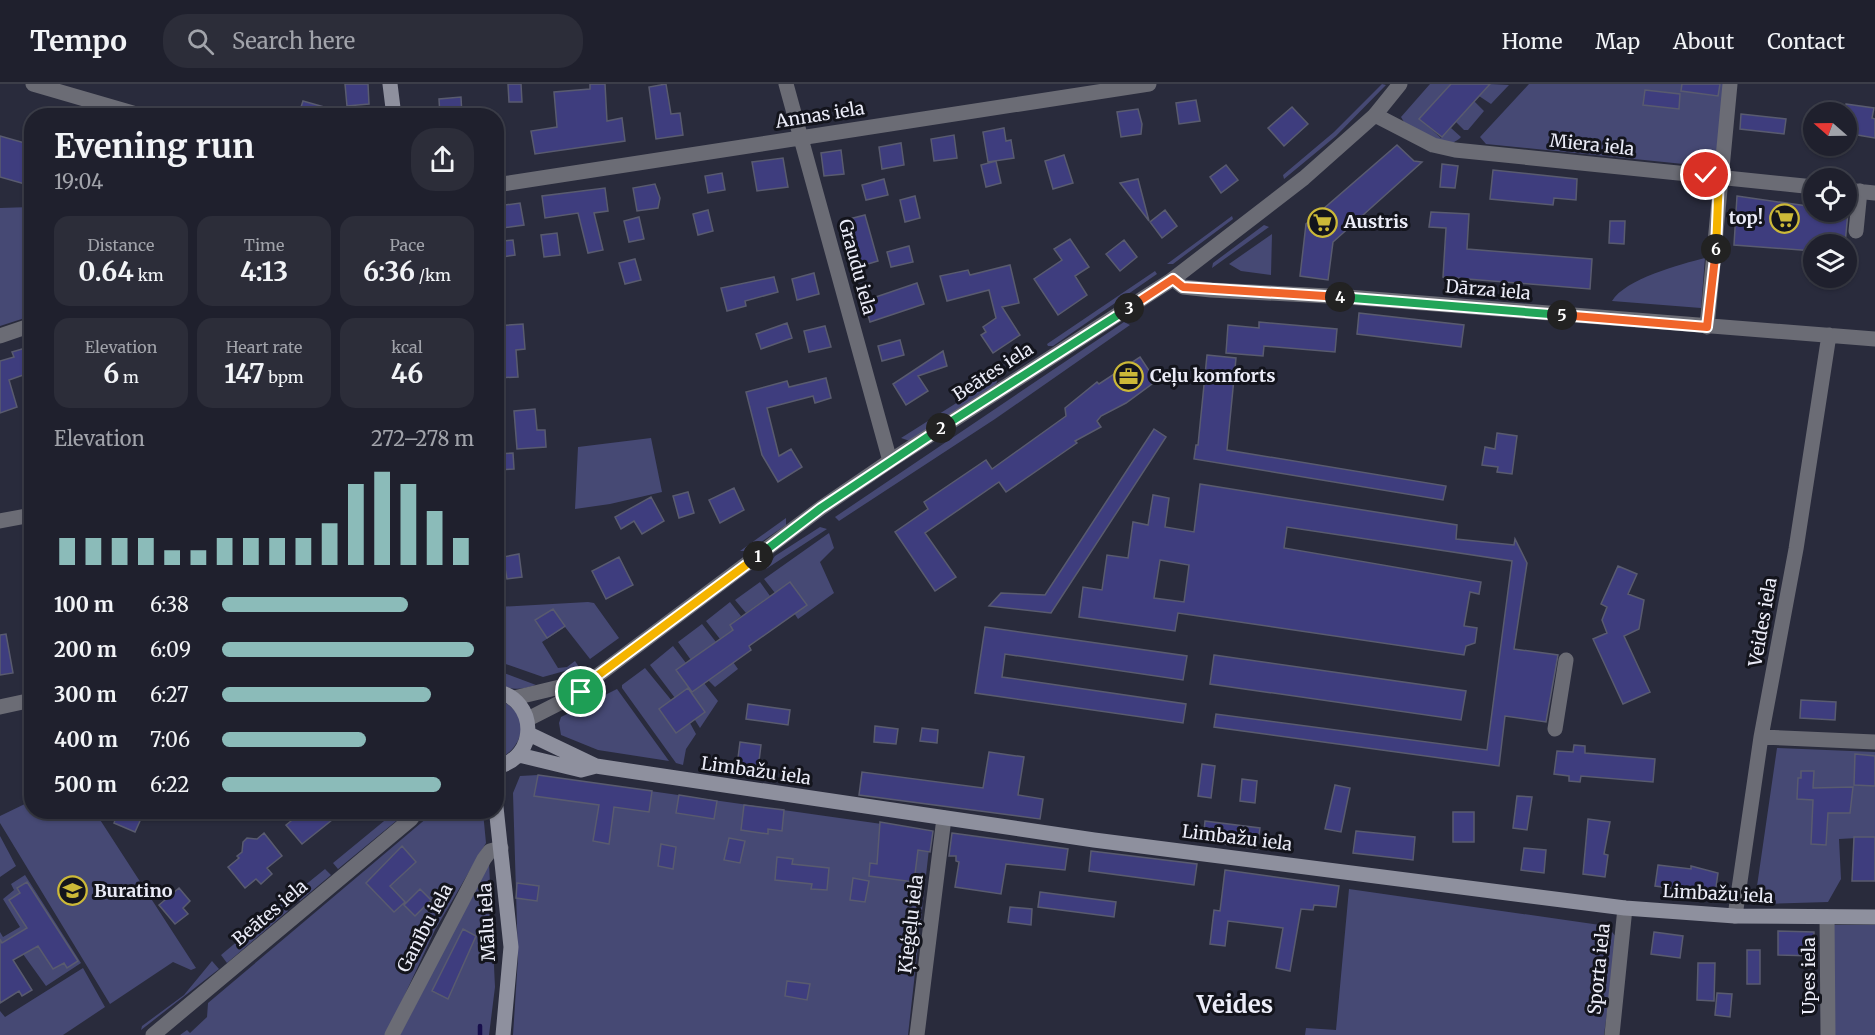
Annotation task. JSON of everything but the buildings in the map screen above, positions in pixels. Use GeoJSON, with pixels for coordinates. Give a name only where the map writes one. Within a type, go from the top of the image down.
{"type":"FeatureCollection","features":[{"type":"Feature","properties":{"kind":"main road"},"geometry":{"type":"LineString","coordinates":[[390,84],[393,108]]}},
{"type":"Feature","properties":{"kind":"main road"},"geometry":{"type":"LineString","coordinates":[[504,694],[514,698],[528,727],[519,755],[504,763]]}},
{"type":"Feature","properties":{"kind":"main road","name":"Limbažu iela"},"geometry":{"type":"LineString","coordinates":[[528,727],[596,766],[1094,840],[1625,908],[1735,916],[1875,917]]}},
{"type":"Feature","properties":{"kind":"main road","name":"Limbažu iela"},"geometry":{"type":"LineString","coordinates":[[519,755],[581,770],[596,766]]}},
{"type":"Feature","properties":{"kind":"main road","name":"Mālu iela"},"geometry":{"type":"LineString","coordinates":[[497,819],[511,947],[503,1035]]}},
{"type":"Feature","properties":{"kind":"street"},"geometry":{"type":"LineString","coordinates":[[33,84],[116,108]]}},
{"type":"Feature","properties":{"kind":"street","name":"Graudu iela"},"geometry":{"type":"LineString","coordinates":[[786,84],[890,461]]}},
{"type":"Feature","properties":{"kind":"street","name":"Annas iela"},"geometry":{"type":"LineString","coordinates":[[504,184],[1149,84]]}},
{"type":"Feature","properties":{"kind":"street","name":"Beātes iela"},"geometry":{"type":"LineString","coordinates":[[528,727],[581,692],[593,679],[821,508],[1173,279],[1304,178],[1375,115],[1400,84]]}},
{"type":"Feature","properties":{"kind":"street"},"geometry":{"type":"LineString","coordinates":[[1707,327],[1716,249],[1719,176],[1730,84]]}},
{"type":"Feature","properties":{"kind":"street","name":"Miera iela"},"geometry":{"type":"LineString","coordinates":[[1375,115],[1433,145],[1455,150],[1803,186]]}},
{"type":"Feature","properties":{"kind":"street"},"geometry":{"type":"LineString","coordinates":[[1856,231],[1860,191]]}},
{"type":"Feature","properties":{"kind":"street","name":"Dārza iela"},"geometry":{"type":"LineString","coordinates":[[1173,279],[1183,287],[1211,290],[1348,297],[1875,339]]}},
{"type":"Feature","properties":{"kind":"street"},"geometry":{"type":"LineString","coordinates":[[0,336],[24,328]]}},
{"type":"Feature","properties":{"kind":"street","name":"Veides iela"},"geometry":{"type":"LineString","coordinates":[[1735,916],[1761,736],[1796,549],[1829,335]]}},
{"type":"Feature","properties":{"kind":"street"},"geometry":{"type":"LineString","coordinates":[[0,521],[24,516]]}},
{"type":"Feature","properties":{"kind":"street"},"geometry":{"type":"LineString","coordinates":[[1555,729],[1566,660]]}},
{"type":"Feature","properties":{"kind":"street","name":"Beātes iela"},"geometry":{"type":"LineString","coordinates":[[514,698],[593,679]]}},
{"type":"Feature","properties":{"kind":"street"},"geometry":{"type":"LineString","coordinates":[[0,707],[24,702]]}},
{"type":"Feature","properties":{"kind":"street"},"geometry":{"type":"LineString","coordinates":[[1761,736],[1875,742]]}},
{"type":"Feature","properties":{"kind":"street","name":"Ķieģeļu iela"},"geometry":{"type":"LineString","coordinates":[[917,1035],[944,818]]}},
{"type":"Feature","properties":{"kind":"street","name":"Beātes iela"},"geometry":{"type":"LineString","coordinates":[[153,1035],[408,819]]}},
{"type":"Feature","properties":{"kind":"street","name":"Ganību iela"},"geometry":{"type":"LineString","coordinates":[[392,1035],[484,859],[490,851],[501,848]]}},
{"type":"Feature","properties":{"kind":"street","name":"Sporta iela"},"geometry":{"type":"LineString","coordinates":[[1611,1035],[1625,908]]}},
{"type":"Feature","properties":{"kind":"street","name":"Upes iela"},"geometry":{"type":"LineString","coordinates":[[1827,917],[1828,1035]]}},
{"type":"Feature","properties":{"kind":"shaded area"},"geometry":{"type":"Polygon","coordinates":[[[1382,84],[1386,85],[1336,136],[1284,179],[1283,175],[1334,132],[1382,84]]]}},
{"type":"Feature","properties":{"kind":"shaded area"},"geometry":{"type":"Polygon","coordinates":[[[1430,84],[1451,84],[1420,119],[1441,138],[1451,128],[1461,137],[1454,142],[1447,144],[1432,140],[1404,122],[1401,117],[1430,84]]]}},
{"type":"Feature","properties":{"kind":"shaded area"},"geometry":{"type":"Polygon","coordinates":[[[1490,84],[1509,85],[1491,104],[1479,96],[1490,84]]]}},
{"type":"Feature","properties":{"kind":"shaded area"},"geometry":{"type":"Polygon","coordinates":[[[1529,84],[1726,84],[1716,159],[1712,164],[1703,166],[1486,144],[1480,137],[1529,84]]]}},
{"type":"Feature","properties":{"kind":"shaded area"},"geometry":{"type":"Polygon","coordinates":[[[1474,101],[1484,111],[1468,130],[1464,130],[1456,122],[1474,101]]]}},
{"type":"Feature","properties":{"kind":"shaded area"},"geometry":{"type":"Polygon","coordinates":[[[24,207],[24,318],[0,326],[0,208],[24,207]]]}},
{"type":"Feature","properties":{"kind":"shaded area"},"geometry":{"type":"Polygon","coordinates":[[[1232,216],[1233,219],[1173,264],[1167,264],[1232,216]]]}},
{"type":"Feature","properties":{"kind":"shaded area"},"geometry":{"type":"Polygon","coordinates":[[[1264,225],[1269,227],[1212,268],[1213,263],[1264,225]]]}},
{"type":"Feature","properties":{"kind":"shaded area"},"geometry":{"type":"Polygon","coordinates":[[[1272,234],[1271,275],[1241,271],[1229,264],[1272,234]]]}},
{"type":"Feature","properties":{"kind":"shaded area"},"geometry":{"type":"Polygon","coordinates":[[[1705,258],[1701,308],[1612,301],[1619,293],[1641,279],[1668,268],[1705,258]]]}},
{"type":"Feature","properties":{"kind":"shaded area"},"geometry":{"type":"Polygon","coordinates":[[[1155,271],[1157,274],[1053,346],[1048,346],[1047,344],[1155,271]]]}},
{"type":"Feature","properties":{"kind":"shaded area"},"geometry":{"type":"Polygon","coordinates":[[[1124,322],[1130,325],[995,419],[839,521],[835,517],[1124,322]]]}},
{"type":"Feature","properties":{"kind":"shaded area"},"geometry":{"type":"Polygon","coordinates":[[[996,378],[997,382],[994,386],[910,441],[901,438],[996,378]]]}},
{"type":"Feature","properties":{"kind":"shaded area"},"geometry":{"type":"Polygon","coordinates":[[[651,438],[662,492],[610,504],[575,509],[578,447],[651,438]]]}},
{"type":"Feature","properties":{"kind":"shaded area"},"geometry":{"type":"Polygon","coordinates":[[[786,518],[786,525],[748,551],[740,551],[786,518]]]}},
{"type":"Feature","properties":{"kind":"shaded area"},"geometry":{"type":"Polygon","coordinates":[[[820,527],[827,529],[766,569],[775,556],[820,527]]]}},
{"type":"Feature","properties":{"kind":"shaded area"},"geometry":{"type":"Polygon","coordinates":[[[829,533],[834,548],[820,562],[834,593],[798,619],[794,613],[806,605],[790,582],[775,593],[764,579],[829,533]]]}},
{"type":"Feature","properties":{"kind":"shaded area"},"geometry":{"type":"Polygon","coordinates":[[[760,582],[770,596],[746,613],[735,600],[760,582]]]}},
{"type":"Feature","properties":{"kind":"shaded area"},"geometry":{"type":"Polygon","coordinates":[[[730,602],[741,616],[730,625],[733,630],[720,639],[706,621],[730,602]]]}},
{"type":"Feature","properties":{"kind":"shaded area"},"geometry":{"type":"Polygon","coordinates":[[[594,603],[619,638],[590,659],[565,627],[542,642],[558,668],[567,667],[575,661],[579,667],[543,677],[504,663],[504,607],[594,603]]]}},
{"type":"Feature","properties":{"kind":"shaded area"},"geometry":{"type":"Polygon","coordinates":[[[702,624],[716,642],[691,660],[678,642],[702,624]]]}},
{"type":"Feature","properties":{"kind":"shaded area"},"geometry":{"type":"Polygon","coordinates":[[[673,646],[686,663],[676,670],[689,688],[675,698],[650,665],[673,646]]]}},
{"type":"Feature","properties":{"kind":"shaded area"},"geometry":{"type":"Polygon","coordinates":[[[733,662],[738,669],[715,687],[708,680],[733,662]]]}},
{"type":"Feature","properties":{"kind":"shaded area"},"geometry":{"type":"Polygon","coordinates":[[[645,668],[690,723],[696,734],[686,749],[683,765],[676,763],[622,688],[622,685],[645,668]]]}},
{"type":"Feature","properties":{"kind":"shaded area"},"geometry":{"type":"Polygon","coordinates":[[[504,673],[536,685],[520,689],[504,686],[504,673]]]}},
{"type":"Feature","properties":{"kind":"shaded area"},"geometry":{"type":"Polygon","coordinates":[[[704,683],[718,701],[700,728],[695,720],[691,692],[704,683]]]}},
{"type":"Feature","properties":{"kind":"shaded area"},"geometry":{"type":"Polygon","coordinates":[[[617,689],[669,761],[598,750],[561,735],[559,723],[561,717],[617,689]]]}},
{"type":"Feature","properties":{"kind":"shaded area"},"geometry":{"type":"Polygon","coordinates":[[[504,702],[516,712],[521,729],[519,738],[504,756],[504,702]]]}},
{"type":"Feature","properties":{"kind":"shaded area"},"geometry":{"type":"Polygon","coordinates":[[[1777,748],[1875,752],[1875,837],[1839,839],[1841,879],[1828,902],[1766,904],[1755,900],[1777,748]]]}},
{"type":"Feature","properties":{"kind":"shaded area"},"geometry":{"type":"Polygon","coordinates":[[[538,775],[931,831],[908,1035],[513,1035],[518,958],[513,793],[520,776],[538,775]]]}},
{"type":"Feature","properties":{"kind":"shaded area"},"geometry":{"type":"Polygon","coordinates":[[[24,804],[24,819],[100,819],[196,968],[191,970],[173,962],[110,1004],[0,823],[0,816],[24,804]]]}},
{"type":"Feature","properties":{"kind":"shaded area"},"geometry":{"type":"Polygon","coordinates":[[[386,819],[399,819],[338,869],[333,863],[386,819]]]}},
{"type":"Feature","properties":{"kind":"shaded area"},"geometry":{"type":"Polygon","coordinates":[[[426,819],[484,819],[486,843],[435,930],[386,1035],[180,1035],[187,1030],[190,1033],[207,1017],[208,1003],[426,819]]]}},
{"type":"Feature","properties":{"kind":"shaded area"},"geometry":{"type":"Polygon","coordinates":[[[0,836],[16,866],[0,877],[0,836]]]}},
{"type":"Feature","properties":{"kind":"shaded area"},"geometry":{"type":"Polygon","coordinates":[[[489,863],[495,987],[489,1035],[400,1035],[489,863]]]}},
{"type":"Feature","properties":{"kind":"shaded area"},"geometry":{"type":"Polygon","coordinates":[[[325,869],[331,875],[300,901],[294,894],[325,869]]]}},
{"type":"Feature","properties":{"kind":"shaded area"},"geometry":{"type":"Polygon","coordinates":[[[25,875],[81,963],[46,986],[23,954],[32,936],[53,969],[64,963],[38,899],[27,882],[17,888],[20,893],[9,900],[27,928],[0,945],[0,932],[3,937],[20,927],[3,899],[14,890],[11,884],[25,875]]]}},
{"type":"Feature","properties":{"kind":"shaded area"},"geometry":{"type":"Polygon","coordinates":[[[1349,889],[1607,926],[1617,938],[1604,1035],[1305,1035],[1306,1028],[1336,1030],[1349,889]]]}},
{"type":"Feature","properties":{"kind":"shaded area"},"geometry":{"type":"Polygon","coordinates":[[[282,904],[288,911],[227,963],[221,955],[282,904]]]}},
{"type":"Feature","properties":{"kind":"shaded area"},"geometry":{"type":"Polygon","coordinates":[[[1833,925],[1875,925],[1875,1035],[1833,1035],[1833,925]]]}},
{"type":"Feature","properties":{"kind":"shaded area"},"geometry":{"type":"Polygon","coordinates":[[[212,961],[219,969],[141,1030],[142,1026],[184,995],[212,961]]]}},
{"type":"Feature","properties":{"kind":"shaded area"},"geometry":{"type":"Polygon","coordinates":[[[83,968],[105,1007],[63,1035],[0,1035],[0,1011],[5,1017],[83,968]]]}},
{"type":"Feature","properties":{"kind":"waterway"},"geometry":{"type":"LineString","coordinates":[[480,1026],[480,1035]]}},
{"type":"Feature","properties":{"kind":"place","name":"top!"},"geometry":{"type":"Point","coordinates":[1784,218]}},
{"type":"Feature","properties":{"kind":"place","name":"Austris"},"geometry":{"type":"Point","coordinates":[1323,222]}},
{"type":"Feature","properties":{"kind":"place","name":"Ceļu komforts"},"geometry":{"type":"Point","coordinates":[1129,376]}},
{"type":"Feature","properties":{"kind":"place","name":"Buratino"},"geometry":{"type":"Point","coordinates":[73,891]}},
{"type":"Feature","properties":{"kind":"district","name":"Veides"},"geometry":{"type":"Point","coordinates":[1235,1005]}},
{"type":"Feature","properties":{"kind":"route"},"geometry":{"type":"LineString","coordinates":[[581,692],[593,679],[821,508],[1173,279],[1183,287],[1211,290],[1348,297],[1707,327],[1716,249],[1719,176],[1706,175]]}}]}
